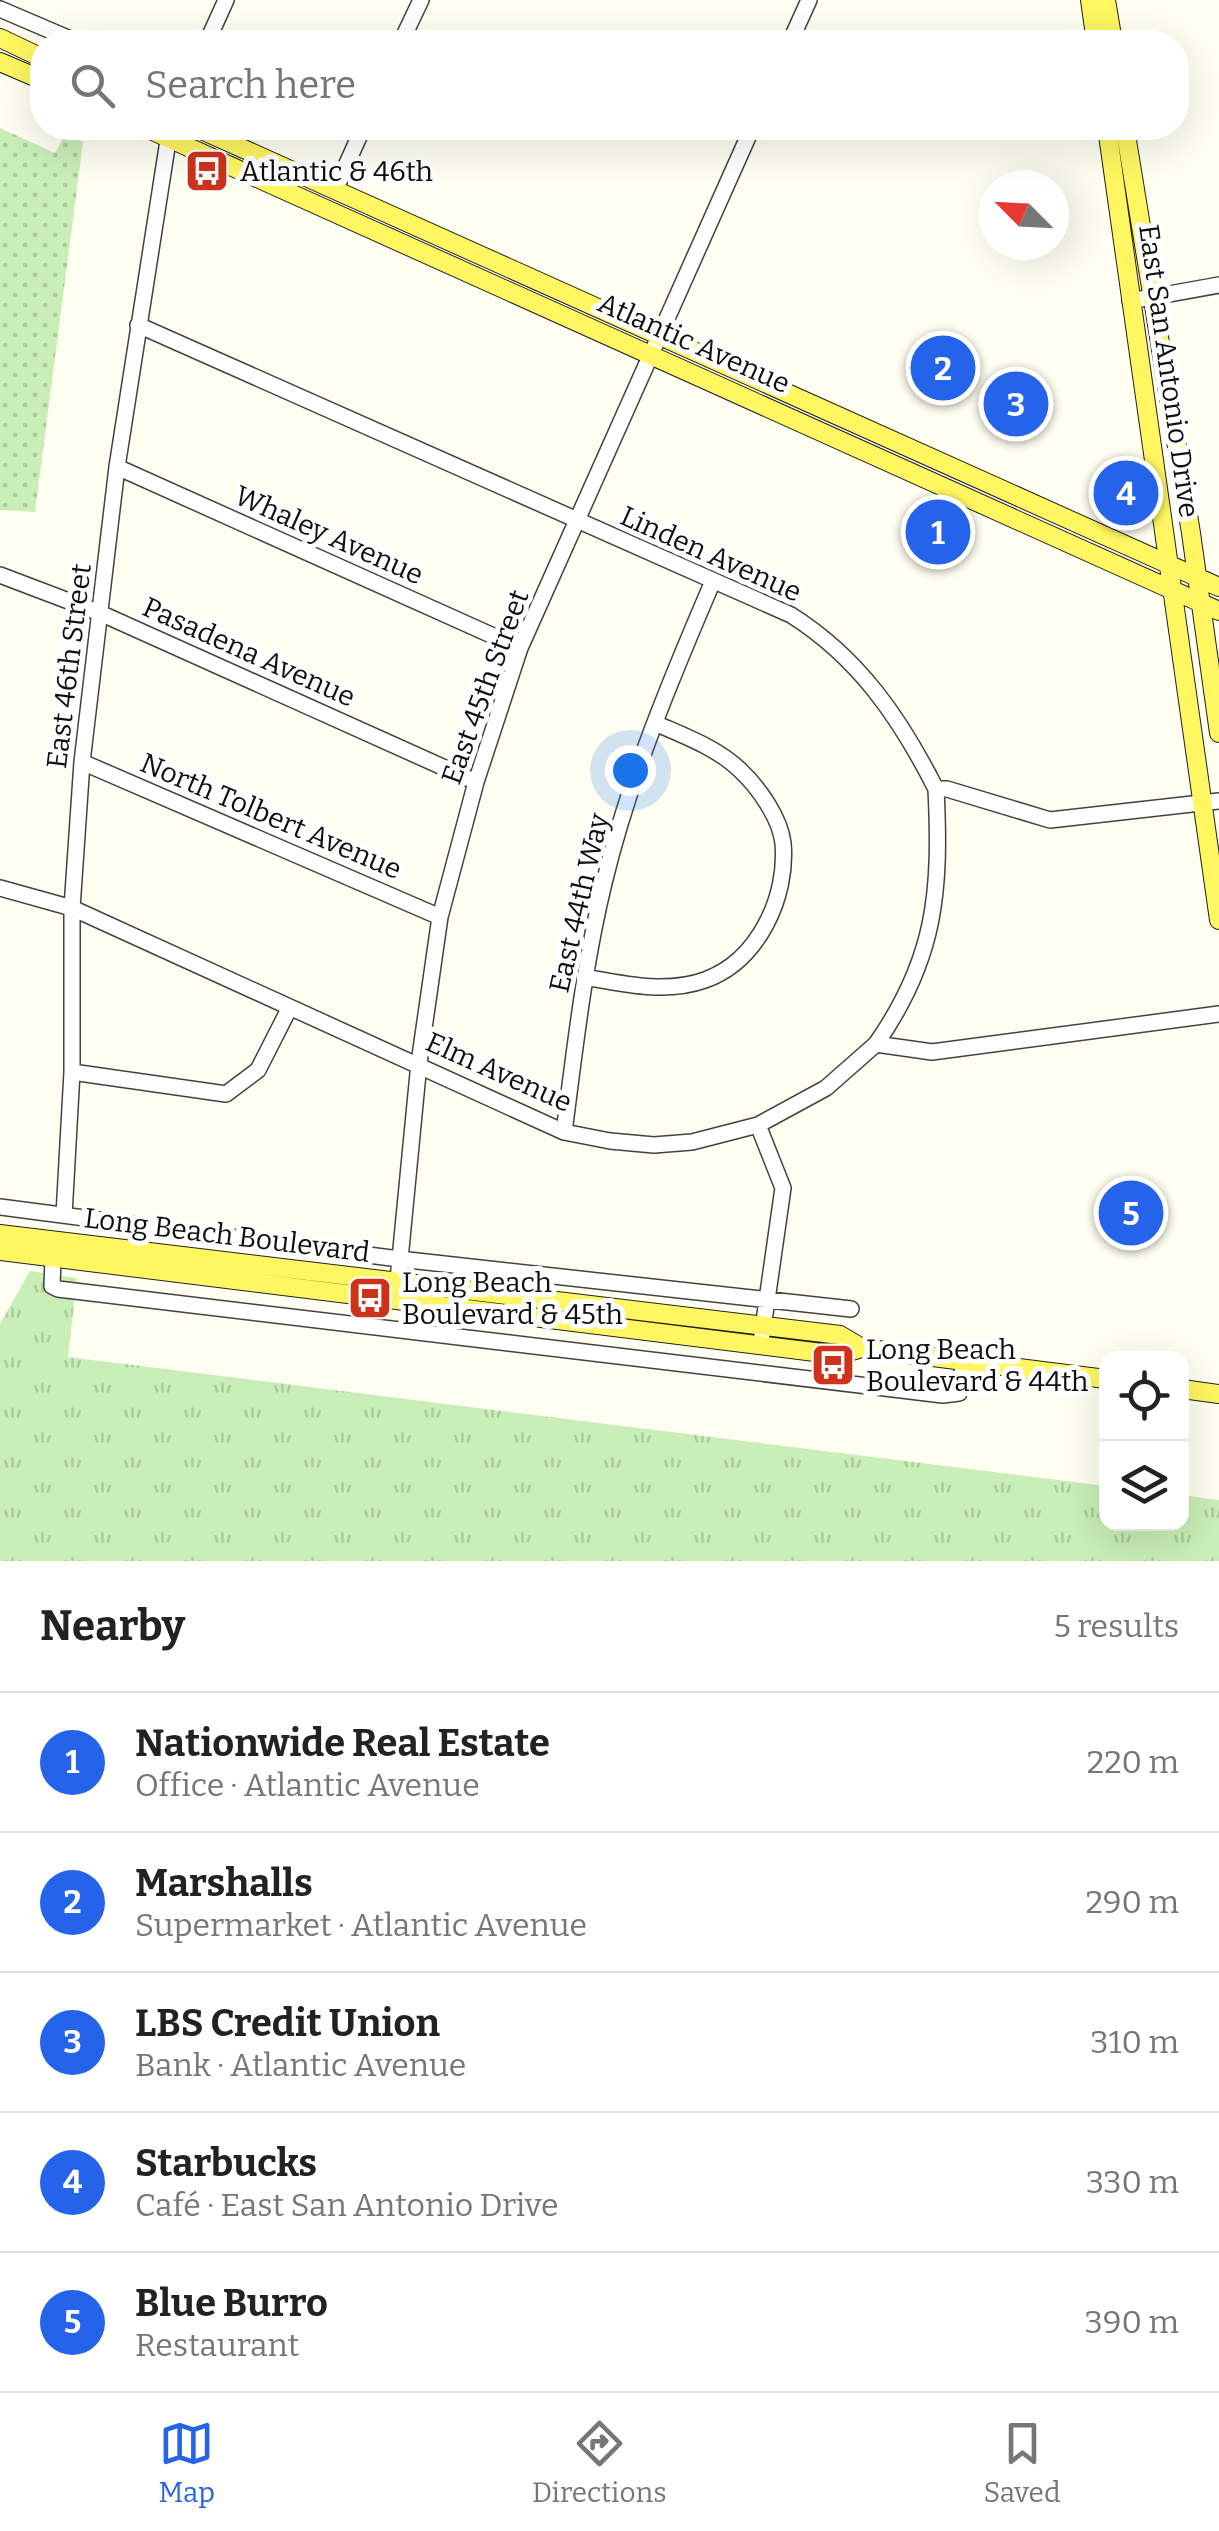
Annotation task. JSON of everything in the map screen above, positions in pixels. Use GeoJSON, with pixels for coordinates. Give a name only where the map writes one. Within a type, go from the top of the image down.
{"type":"FeatureCollection","features":[{"type":"Feature","properties":{"kind":"main road"},"geometry":{"type":"LineString","coordinates":[[1090,0],[1094,30]]}},
{"type":"Feature","properties":{"kind":"main road"},"geometry":{"type":"LineString","coordinates":[[1106,0],[1111,30]]}},
{"type":"Feature","properties":{"kind":"main road"},"geometry":{"type":"LineString","coordinates":[[0,38],[30,52]]}},
{"type":"Feature","properties":{"kind":"main road"},"geometry":{"type":"LineString","coordinates":[[0,62],[30,75]]}},
{"type":"Feature","properties":{"kind":"main road","name":"Atlantic Avenue"},"geometry":{"type":"LineString","coordinates":[[186,140],[1219,587]]}},
{"type":"Feature","properties":{"kind":"main road","name":"Atlantic Avenue"},"geometry":{"type":"LineString","coordinates":[[224,140],[1219,611]]}},
{"type":"Feature","properties":{"kind":"main road","name":"East San Antonio Drive"},"geometry":{"type":"LineString","coordinates":[[1109,140],[1173,592],[1210,803],[1219,920]]}},
{"type":"Feature","properties":{"kind":"main road","name":"East San Antonio Drive"},"geometry":{"type":"LineString","coordinates":[[1127,140],[1219,733]]}},
{"type":"Feature","properties":{"kind":"main road","name":"Long Beach Boulevard"},"geometry":{"type":"LineString","coordinates":[[0,1234],[396,1291],[762,1335],[839,1355],[862,1348],[1099,1378]]}},
{"type":"Feature","properties":{"kind":"main road","name":"Long Beach Boulevard"},"geometry":{"type":"LineString","coordinates":[[0,1251],[396,1291]]}},
{"type":"Feature","properties":{"kind":"main road"},"geometry":{"type":"LineString","coordinates":[[1189,1390],[1219,1394]]}},
{"type":"Feature","properties":{"kind":"street"},"geometry":{"type":"LineString","coordinates":[[212,30],[226,0]]}},
{"type":"Feature","properties":{"kind":"street"},"geometry":{"type":"LineString","coordinates":[[407,30],[421,0]]}},
{"type":"Feature","properties":{"kind":"street"},"geometry":{"type":"LineString","coordinates":[[795,30],[809,0]]}},
{"type":"Feature","properties":{"kind":"street"},"geometry":{"type":"LineString","coordinates":[[0,9],[48,30]]}},
{"type":"Feature","properties":{"kind":"street","name":"East 46th Street"},"geometry":{"type":"LineString","coordinates":[[64,1214],[72,1072],[72,908],[82,762],[118,466],[167,140]]}},
{"type":"Feature","properties":{"kind":"street"},"geometry":{"type":"LineString","coordinates":[[335,190],[358,140]]}},
{"type":"Feature","properties":{"kind":"street","name":"East 45th Street"},"geometry":{"type":"LineString","coordinates":[[396,1291],[419,1063],[440,917],[476,782],[520,648],[747,140]]}},
{"type":"Feature","properties":{"kind":"street"},"geometry":{"type":"LineString","coordinates":[[1130,301],[1219,284]]}},
{"type":"Feature","properties":{"kind":"street","name":"Linden Avenue"},"geometry":{"type":"LineString","coordinates":[[138,326],[792,614],[848,658],[897,717],[936,789]]}},
{"type":"Feature","properties":{"kind":"street","name":"Whaley Avenue"},"geometry":{"type":"LineString","coordinates":[[118,466],[520,648]]}},
{"type":"Feature","properties":{"kind":"street","name":"Pasadena Avenue"},"geometry":{"type":"LineString","coordinates":[[0,575],[100,613],[476,782]]}},
{"type":"Feature","properties":{"kind":"street","name":"East 44th Way"},"geometry":{"type":"LineString","coordinates":[[564,1132],[584,977],[604,882],[655,723],[713,581]]}},
{"type":"Feature","properties":{"kind":"street"},"geometry":{"type":"LineString","coordinates":[[584,977],[638,987],[706,980],[733,965],[763,933],[779,892],[783,842],[761,795],[740,770],[714,751],[655,723]]}},
{"type":"Feature","properties":{"kind":"street","name":"North Tolbert Avenue"},"geometry":{"type":"LineString","coordinates":[[82,762],[440,917]]}},
{"type":"Feature","properties":{"kind":"street"},"geometry":{"type":"LineString","coordinates":[[936,789],[1050,820],[1210,803]]}},
{"type":"Feature","properties":{"kind":"street","name":"Elm Avenue"},"geometry":{"type":"LineString","coordinates":[[0,888],[72,908],[564,1132],[654,1146],[715,1138],[758,1124],[826,1088],[876,1044],[915,980],[931,927],[939,854],[936,789]]}},
{"type":"Feature","properties":{"kind":"street"},"geometry":{"type":"LineString","coordinates":[[72,1072],[226,1094],[258,1070],[289,1009]]}},
{"type":"Feature","properties":{"kind":"street"},"geometry":{"type":"LineString","coordinates":[[876,1044],[932,1052],[1219,1014]]}},
{"type":"Feature","properties":{"kind":"street"},"geometry":{"type":"LineString","coordinates":[[758,1124],[783,1188],[762,1335]]}},
{"type":"Feature","properties":{"kind":"street"},"geometry":{"type":"LineString","coordinates":[[0,1206],[399,1259],[851,1309]]}},
{"type":"Feature","properties":{"kind":"street"},"geometry":{"type":"LineString","coordinates":[[53,1258],[50,1280],[58,1289],[942,1394],[959,1393],[964,1359]]}},
{"type":"Feature","properties":{"kind":"green space"},"geometry":{"type":"Polygon","coordinates":[[[0,128],[55,153],[62,140],[83,142],[35,512],[0,510],[0,128]]]}},
{"type":"Feature","properties":{"kind":"green space"},"geometry":{"type":"Polygon","coordinates":[[[30,1271],[77,1278],[68,1357],[1099,1485],[1099,1531],[1189,1531],[1189,1496],[1219,1500],[1219,1561],[0,1561],[0,1324],[30,1271]]]}},
{"type":"Feature","properties":{"kind":"place","name":"Atlantic & 46th"},"geometry":{"type":"Point","coordinates":[207,171]}},
{"type":"Feature","properties":{"kind":"place","name":"Marshalls"},"geometry":{"type":"Point","coordinates":[943,368]}},
{"type":"Feature","properties":{"kind":"place","name":"LBS Credit Union"},"geometry":{"type":"Point","coordinates":[1016,404]}},
{"type":"Feature","properties":{"kind":"place","name":"Starbucks"},"geometry":{"type":"Point","coordinates":[1126,493]}},
{"type":"Feature","properties":{"kind":"place","name":"Nationwide Real Estate"},"geometry":{"type":"Point","coordinates":[938,532]}},
{"type":"Feature","properties":{"kind":"place","name":"Blue Burro"},"geometry":{"type":"Point","coordinates":[1131,1213]}},
{"type":"Feature","properties":{"kind":"place","name":"Long Beach Boulevard & 45th"},"geometry":{"type":"Point","coordinates":[370,1298]}},
{"type":"Feature","properties":{"kind":"place","name":"Long Beach Boulevard & 44th"},"geometry":{"type":"Point","coordinates":[833,1365]}}]}
